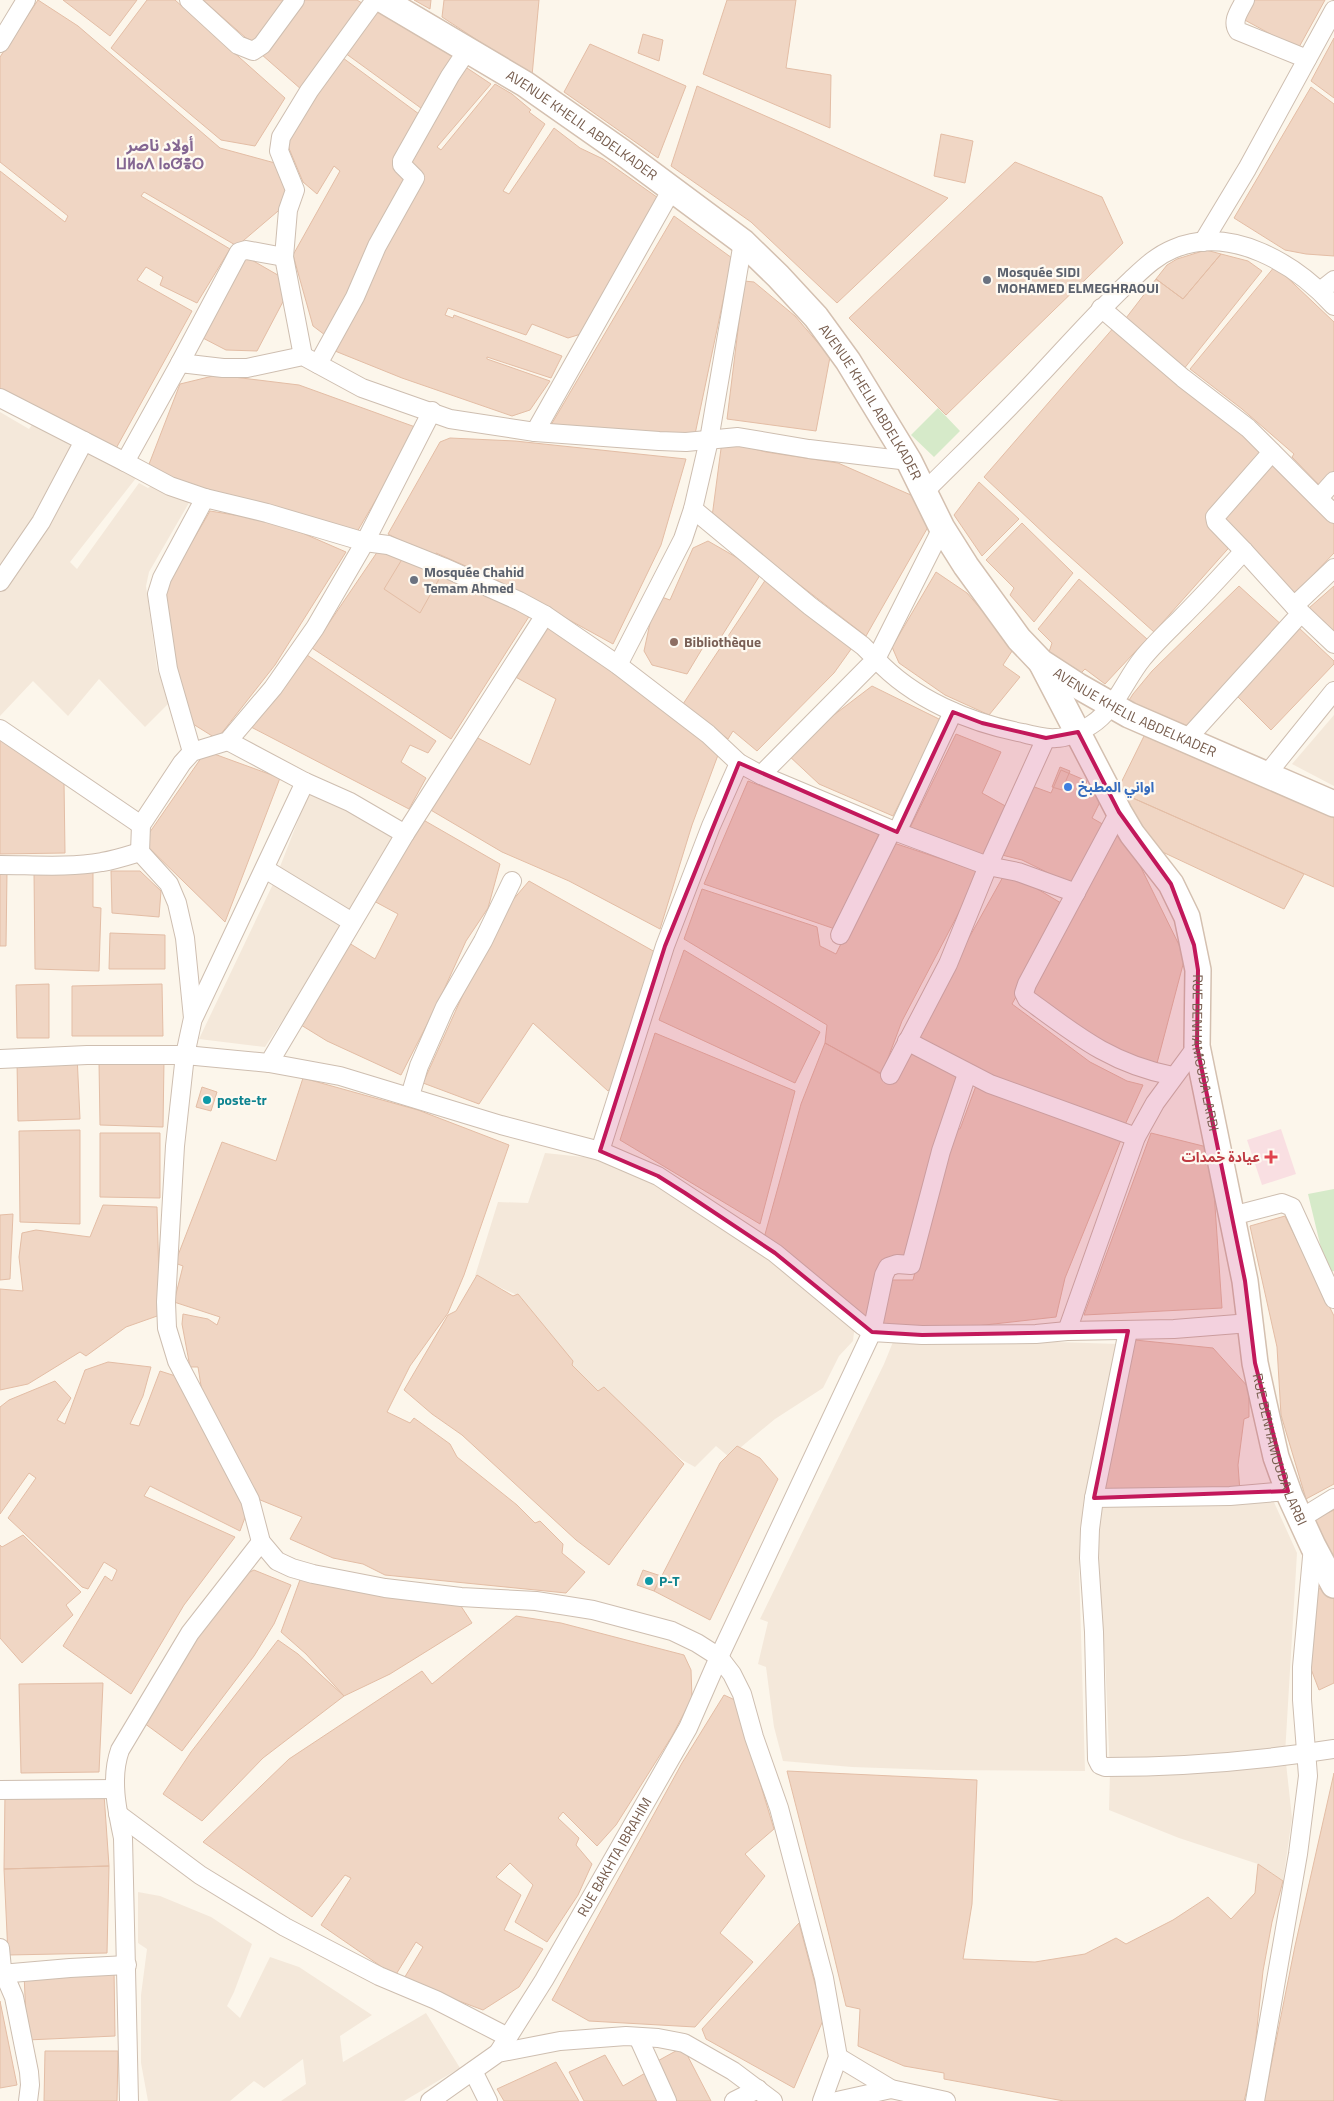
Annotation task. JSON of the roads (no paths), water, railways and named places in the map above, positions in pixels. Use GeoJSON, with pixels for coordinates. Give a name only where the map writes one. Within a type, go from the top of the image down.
{"type":"FeatureCollection","features":[{"type":"Feature","properties":{"kind":"street"},"geometry":{"type":"LineString","coordinates":[[0,43],[26,0]]}},
{"type":"Feature","properties":{"kind":"street"},"geometry":{"type":"LineString","coordinates":[[189,0],[238,45],[253,51],[262,44],[295,0]]}},
{"type":"Feature","properties":{"kind":"street"},"geometry":{"type":"LineString","coordinates":[[311,360],[296,314],[284,257],[288,210],[296,190],[280,151],[280,136],[309,91],[375,0]]}},
{"type":"Feature","properties":{"kind":"street","name":"AVENUE KHELIL ABDELKADER"},"geometry":{"type":"LineString","coordinates":[[383,0],[525,84],[744,242],[801,300],[833,339],[909,461],[942,528],[988,599],[1019,639],[1041,662],[1111,706],[1334,804]]}},
{"type":"Feature","properties":{"kind":"street"},"geometry":{"type":"LineString","coordinates":[[1245,0],[1234,21],[1238,31],[1307,59]]}},
{"type":"Feature","properties":{"kind":"street"},"geometry":{"type":"LineString","coordinates":[[1203,242],[1247,169],[1334,10]]}},
{"type":"Feature","properties":{"kind":"street"},"geometry":{"type":"LineString","coordinates":[[311,360],[355,297],[377,246],[415,178],[402,165],[402,161],[450,76],[468,49]]}},
{"type":"Feature","properties":{"kind":"street"},"geometry":{"type":"LineString","coordinates":[[535,432],[672,189]]}},
{"type":"Feature","properties":{"kind":"street"},"geometry":{"type":"LineString","coordinates":[[618,665],[683,539],[693,509],[709,440],[744,242]]}},
{"type":"Feature","properties":{"kind":"street"},"geometry":{"type":"LineString","coordinates":[[924,492],[1038,378],[1101,308],[1157,258],[1173,249],[1203,242],[1221,242],[1258,251],[1272,257],[1320,291],[1334,306]]}},
{"type":"Feature","properties":{"kind":"street"},"geometry":{"type":"LineString","coordinates":[[125,462],[239,252],[246,250],[284,257]]}},
{"type":"Feature","properties":{"kind":"street"},"geometry":{"type":"LineString","coordinates":[[1320,291],[1334,280]]}},
{"type":"Feature","properties":{"kind":"street"},"geometry":{"type":"LineString","coordinates":[[1101,308],[1183,378],[1248,428],[1334,514]]}},
{"type":"Feature","properties":{"kind":"street"},"geometry":{"type":"LineString","coordinates":[[180,363],[223,368],[247,368],[311,360],[362,388],[450,419],[535,432],[686,442],[738,437],[809,450],[909,461]]}},
{"type":"Feature","properties":{"kind":"street"},"geometry":{"type":"LineString","coordinates":[[0,398],[170,486],[205,498],[267,513],[366,542],[388,545],[443,567],[545,615],[618,665],[700,728],[739,763],[761,775],[894,831],[988,866],[1018,872],[1076,893]]}},
{"type":"Feature","properties":{"kind":"street"},"geometry":{"type":"LineString","coordinates":[[193,1018],[185,938],[177,903],[169,884],[140,852],[141,824],[182,763],[192,752],[228,741],[273,688],[310,636],[366,542],[432,412]]}},
{"type":"Feature","properties":{"kind":"street"},"geometry":{"type":"LineString","coordinates":[[0,582],[41,522],[84,441]]}},
{"type":"Feature","properties":{"kind":"street"},"geometry":{"type":"LineString","coordinates":[[1272,452],[1215,517],[1216,522],[1298,610],[1334,644]]}},
{"type":"Feature","properties":{"kind":"street"},"geometry":{"type":"LineString","coordinates":[[1319,498],[1334,481]]}},
{"type":"Feature","properties":{"kind":"street"},"geometry":{"type":"LineString","coordinates":[[192,752],[168,669],[157,594],[162,578],[205,498]]}},
{"type":"Feature","properties":{"kind":"street"},"geometry":{"type":"LineString","coordinates":[[693,509],[876,659],[885,669],[907,685],[953,712],[982,723],[1046,738],[1058,738],[1078,732],[1093,724],[1111,706],[1143,658],[1244,552]]}},
{"type":"Feature","properties":{"kind":"street"},"geometry":{"type":"LineString","coordinates":[[761,775],[876,659],[942,528]]}},
{"type":"Feature","properties":{"kind":"street"},"geometry":{"type":"LineString","coordinates":[[1187,739],[1334,568]]}},
{"type":"Feature","properties":{"kind":"street"},"geometry":{"type":"LineString","coordinates":[[269,1063],[406,834],[545,615]]}},
{"type":"Feature","properties":{"kind":"street","name":"RUE BENHAMOUDA LARBI"},"geometry":{"type":"LineString","coordinates":[[1041,662],[1119,812],[1132,834],[1171,884],[1187,917],[1198,970],[1197,1046],[1245,1282],[1255,1363],[1276,1457],[1288,1491],[1313,1546],[1334,1585]]}},
{"type":"Feature","properties":{"kind":"street"},"geometry":{"type":"LineString","coordinates":[[1268,774],[1334,691]]}},
{"type":"Feature","properties":{"kind":"street"},"geometry":{"type":"LineString","coordinates":[[840,935],[953,712]]}},
{"type":"Feature","properties":{"kind":"street"},"geometry":{"type":"LineString","coordinates":[[0,729],[141,824]]}},
{"type":"Feature","properties":{"kind":"street"},"geometry":{"type":"LineString","coordinates":[[890,1075],[948,964],[988,866],[1046,738]]}},
{"type":"Feature","properties":{"kind":"street"},"geometry":{"type":"LineString","coordinates":[[228,741],[305,782],[350,802],[406,834]]}},
{"type":"Feature","properties":{"kind":"street"},"geometry":{"type":"LineString","coordinates":[[600,1151],[665,946],[711,826],[739,763]]}},
{"type":"Feature","properties":{"kind":"street"},"geometry":{"type":"LineString","coordinates":[[305,782],[193,1018],[185,1056],[175,1146],[169,1233],[166,1302],[168,1328],[177,1361],[250,1500],[261,1542],[277,1561],[313,1574],[385,1588],[461,1597],[536,1601],[592,1610],[672,1631],[697,1643],[719,1657],[732,1674],[742,1694],[754,1736],[779,1808],[824,1978],[838,2056],[822,2101]]}},
{"type":"Feature","properties":{"kind":"street"},"geometry":{"type":"LineString","coordinates":[[1119,812],[1027,984],[1026,996],[1060,1023],[1106,1054],[1140,1069],[1173,1076]]}},
{"type":"Feature","properties":{"kind":"street"},"geometry":{"type":"LineString","coordinates":[[0,865],[52,866],[82,864],[102,862],[140,852]]}},
{"type":"Feature","properties":{"kind":"street"},"geometry":{"type":"LineString","coordinates":[[265,869],[352,922]]}},
{"type":"Feature","properties":{"kind":"street"},"geometry":{"type":"LineString","coordinates":[[410,1096],[419,1066],[445,1006],[483,941],[512,881]]}},
{"type":"Feature","properties":{"kind":"street"},"geometry":{"type":"LineString","coordinates":[[907,1041],[967,1074],[1029,1099],[1136,1136]]}},
{"type":"Feature","properties":{"kind":"street"},"geometry":{"type":"LineString","coordinates":[[1067,1331],[1136,1136],[1173,1076],[1197,1046]]}},
{"type":"Feature","properties":{"kind":"street"},"geometry":{"type":"LineString","coordinates":[[0,1059],[87,1055],[185,1056],[269,1063],[340,1076],[501,1125],[600,1151],[658,1176],[685,1193],[775,1253],[872,1332],[907,1335],[972,1335],[1067,1331],[1128,1331],[1250,1323]]}},
{"type":"Feature","properties":{"kind":"street","name":"RUE BAKHTA IBRAHIM"},"geometry":{"type":"LineString","coordinates":[[498,2053],[544,1980],[654,1791],[688,1728],[719,1657],[872,1332],[884,1275],[888,1267],[897,1264],[910,1265],[912,1261],[941,1150],[967,1074]]}},
{"type":"Feature","properties":{"kind":"street"},"geometry":{"type":"LineString","coordinates":[[1232,1216],[1282,1203],[1292,1207],[1334,1299]]}},
{"type":"Feature","properties":{"kind":"street"},"geometry":{"type":"LineString","coordinates":[[1128,1331],[1094,1498],[1089,1558],[1094,1632],[1097,1759],[1105,1767],[1173,1766],[1334,1749]]}},
{"type":"Feature","properties":{"kind":"street"},"geometry":{"type":"LineString","coordinates":[[1094,1498],[1230,1496],[1288,1491]]}},
{"type":"Feature","properties":{"kind":"street"},"geometry":{"type":"LineString","coordinates":[[1300,1519],[1334,1498]]}},
{"type":"Feature","properties":{"kind":"street"},"geometry":{"type":"LineString","coordinates":[[130,2101],[123,1838],[115,1789],[115,1765],[120,1750],[190,1632],[261,1542]]}},
{"type":"Feature","properties":{"kind":"street"},"geometry":{"type":"LineString","coordinates":[[1255,2101],[1298,1854],[1308,1776],[1302,1700],[1302,1667],[1313,1546]]}},
{"type":"Feature","properties":{"kind":"street"},"geometry":{"type":"LineString","coordinates":[[0,1790],[115,1789]]}},
{"type":"Feature","properties":{"kind":"street"},"geometry":{"type":"LineString","coordinates":[[118,1814],[200,1875],[285,1927],[379,1976],[436,2000],[508,2037]]}},
{"type":"Feature","properties":{"kind":"street"},"geometry":{"type":"LineString","coordinates":[[0,1948],[2,1974],[14,1996],[29,2072],[28,2101]]}},
{"type":"Feature","properties":{"kind":"street"},"geometry":{"type":"LineString","coordinates":[[2,1974],[127,1965]]}},
{"type":"Feature","properties":{"kind":"street"},"geometry":{"type":"LineString","coordinates":[[430,2101],[498,2053],[560,2042],[603,2037],[638,2037],[684,2043],[726,2067],[773,2101]]}},
{"type":"Feature","properties":{"kind":"street"},"geometry":{"type":"LineString","coordinates":[[638,2037],[667,2101]]}},
{"type":"Feature","properties":{"kind":"street"},"geometry":{"type":"LineString","coordinates":[[838,2056],[891,2089],[946,2101]]}},
{"type":"Feature","properties":{"kind":"street"},"geometry":{"type":"LineString","coordinates":[[473,2071],[488,2101]]}},
{"type":"Feature","properties":{"kind":"street"},"geometry":{"type":"LineString","coordinates":[[734,2101],[758,2089]]}},
{"type":"Feature","properties":{"kind":"street"},"geometry":{"type":"LineString","coordinates":[[837,2101],[891,2089]]}},
{"type":"Feature","properties":{"kind":"place","name":"Mosquée SIDI MOHAMED ELMEGHRAOUI"},"geometry":{"type":"Point","coordinates":[987,280]}},
{"type":"Feature","properties":{"kind":"place","name":"Mosquée Chahid Temam Ahmed"},"geometry":{"type":"Point","coordinates":[414,580]}},
{"type":"Feature","properties":{"kind":"place","name":"Bibliothèque"},"geometry":{"type":"Point","coordinates":[674,642]}},
{"type":"Feature","properties":{"kind":"place","name":"اواني المطبخ"},"geometry":{"type":"Point","coordinates":[1068,787]}},
{"type":"Feature","properties":{"kind":"place","name":"poste-tr"},"geometry":{"type":"Point","coordinates":[207,1100]}},
{"type":"Feature","properties":{"kind":"place","name":"عيادة خمدات"},"geometry":{"type":"Point","coordinates":[1271,1157]}},
{"type":"Feature","properties":{"kind":"place","name":"P-T"},"geometry":{"type":"Point","coordinates":[649,1581]}},
{"type":"Feature","properties":{"kind":"district","name":"أولاد ناصر ⵡⵍⴰⴷ ⵏⴰⵚⴻⵔ"},"geometry":{"type":"Point","coordinates":[160,154]}}]}
